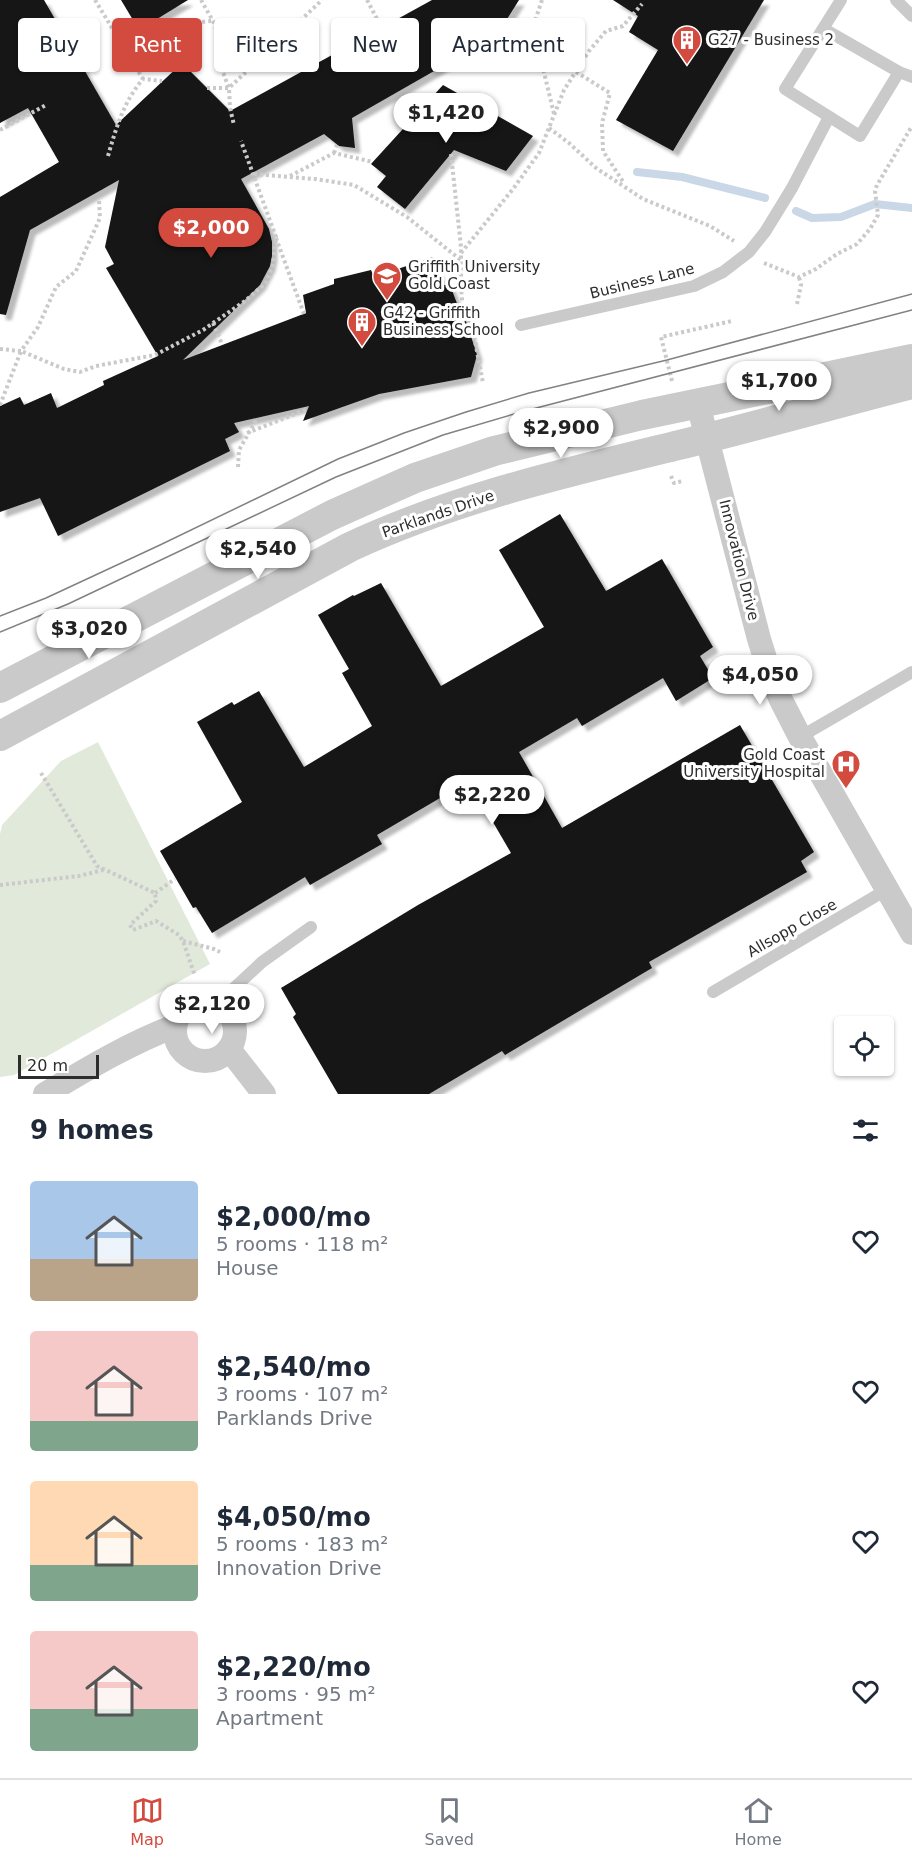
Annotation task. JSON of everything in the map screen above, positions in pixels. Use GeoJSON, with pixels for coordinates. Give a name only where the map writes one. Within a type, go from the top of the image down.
{"type":"FeatureCollection","features":[{"type":"Feature","properties":{"kind":"street","name":"Parklands Drive"},"geometry":{"type":"LineString","coordinates":[[0,688],[374,495],[435,471],[494,451],[642,415],[687,396],[909,365]]}},
{"type":"Feature","properties":{"kind":"street","name":"Parklands Drive"},"geometry":{"type":"LineString","coordinates":[[0,736],[350,547],[389,529],[438,510],[568,471],[707,438],[909,365]]}},
{"type":"Feature","properties":{"kind":"street","name":"Innovation Drive"},"geometry":{"type":"LineString","coordinates":[[687,396],[707,438],[770,674],[800,737],[912,933]]}},
{"type":"Feature","properties":{"kind":"street"},"geometry":{"type":"LineString","coordinates":[[208,1000],[218,1003],[232,1017],[235,1026],[234,1037],[230,1049],[222,1056],[211,1061],[200,1061],[190,1058],[178,1045],[175,1026],[178,1016],[185,1008],[197,1001],[208,1000]]}},
{"type":"Feature","properties":{"kind":"street"},"geometry":{"type":"LineString","coordinates":[[45,1094],[132,1044],[175,1026]]}},
{"type":"Feature","properties":{"kind":"street"},"geometry":{"type":"LineString","coordinates":[[230,1049],[264,1094]]}},
{"type":"Feature","properties":{"kind":"lane"},"geometry":{"type":"LineString","coordinates":[[841,0],[785,89],[860,136],[899,72]]}},
{"type":"Feature","properties":{"kind":"lane"},"geometry":{"type":"LineString","coordinates":[[896,0],[912,16]]}},
{"type":"Feature","properties":{"kind":"lane"},"geometry":{"type":"LineString","coordinates":[[824,29],[899,72],[912,77]]}},
{"type":"Feature","properties":{"kind":"lane","name":"Business Lane"},"geometry":{"type":"LineString","coordinates":[[521,325],[694,286],[723,272],[749,252],[765,232],[792,188],[829,117]]}},
{"type":"Feature","properties":{"kind":"lane"},"geometry":{"type":"LineString","coordinates":[[800,737],[912,672]]}},
{"type":"Feature","properties":{"kind":"lane","name":"Allsopp Close"},"geometry":{"type":"LineString","coordinates":[[713,992],[886,890]]}},
{"type":"Feature","properties":{"kind":"lane"},"geometry":{"type":"LineString","coordinates":[[218,1003],[262,962],[311,927]]}},
{"type":"Feature","properties":{"kind":"path"},"geometry":{"type":"LineString","coordinates":[[94,0],[112,30]]}},
{"type":"Feature","properties":{"kind":"path"},"geometry":{"type":"LineString","coordinates":[[201,0],[219,36],[222,70],[229,88],[234,125]]}},
{"type":"Feature","properties":{"kind":"path"},"geometry":{"type":"LineString","coordinates":[[207,88],[229,88],[322,0]]}},
{"type":"Feature","properties":{"kind":"path"},"geometry":{"type":"LineString","coordinates":[[367,0],[377,18]]}},
{"type":"Feature","properties":{"kind":"path"},"geometry":{"type":"LineString","coordinates":[[542,0],[536,18],[535,35],[555,115]]}},
{"type":"Feature","properties":{"kind":"path"},"geometry":{"type":"LineString","coordinates":[[585,57],[606,31],[624,26],[642,4]]}},
{"type":"Feature","properties":{"kind":"path"},"geometry":{"type":"LineString","coordinates":[[202,21],[213,21]]}},
{"type":"Feature","properties":{"kind":"path"},"geometry":{"type":"LineString","coordinates":[[139,72],[143,79]]}},
{"type":"Feature","properties":{"kind":"path"},"geometry":{"type":"LineString","coordinates":[[461,253],[539,153],[564,90],[576,72],[610,93],[602,123],[603,151],[626,186]]}},
{"type":"Feature","properties":{"kind":"path"},"geometry":{"type":"LineString","coordinates":[[143,79],[162,81]]}},
{"type":"Feature","properties":{"kind":"path"},"geometry":{"type":"LineString","coordinates":[[108,156],[126,104],[143,79]]}},
{"type":"Feature","properties":{"kind":"path"},"geometry":{"type":"LineString","coordinates":[[0,130],[46,105]]}},
{"type":"Feature","properties":{"kind":"path"},"geometry":{"type":"LineString","coordinates":[[760,262],[799,277],[857,244],[878,215],[877,185],[912,126]]}},
{"type":"Feature","properties":{"kind":"path"},"geometry":{"type":"LineString","coordinates":[[549,128],[596,168],[643,199],[710,226],[738,244]]}},
{"type":"Feature","properties":{"kind":"path"},"geometry":{"type":"LineString","coordinates":[[241,141],[304,314]]}},
{"type":"Feature","properties":{"kind":"path"},"geometry":{"type":"LineString","coordinates":[[334,153],[337,145]]}},
{"type":"Feature","properties":{"kind":"path"},"geometry":{"type":"LineString","coordinates":[[288,177],[334,153],[373,162]]}},
{"type":"Feature","properties":{"kind":"path"},"geometry":{"type":"LineString","coordinates":[[451,154],[462,261],[463,310],[473,330],[483,383]]}},
{"type":"Feature","properties":{"kind":"path"},"geometry":{"type":"LineString","coordinates":[[254,174],[354,185],[407,217],[462,261]]}},
{"type":"Feature","properties":{"kind":"path"},"geometry":{"type":"LineString","coordinates":[[0,405],[21,351],[38,327],[56,287],[76,271],[100,218],[99,201]]}},
{"type":"Feature","properties":{"kind":"path"},"geometry":{"type":"LineString","coordinates":[[0,348],[21,351],[63,369],[80,372],[96,366],[155,355],[203,330],[245,301],[266,283],[273,265],[276,237]]}},
{"type":"Feature","properties":{"kind":"path"},"geometry":{"type":"LineString","coordinates":[[797,304],[801,285],[799,277]]}},
{"type":"Feature","properties":{"kind":"path"},"geometry":{"type":"LineString","coordinates":[[687,396],[661,337],[732,321]]}},
{"type":"Feature","properties":{"kind":"path"},"geometry":{"type":"LineString","coordinates":[[213,323],[222,344]]}},
{"type":"Feature","properties":{"kind":"path"},"geometry":{"type":"LineString","coordinates":[[247,433],[308,409]]}},
{"type":"Feature","properties":{"kind":"path"},"geometry":{"type":"LineString","coordinates":[[238,467],[239,450],[255,422],[254,418]]}},
{"type":"Feature","properties":{"kind":"path"},"geometry":{"type":"LineString","coordinates":[[669,469],[674,483],[683,480]]}},
{"type":"Feature","properties":{"kind":"path"},"geometry":{"type":"LineString","coordinates":[[41,773],[97,866],[155,893]]}},
{"type":"Feature","properties":{"kind":"path"},"geometry":{"type":"LineString","coordinates":[[0,885],[79,876],[104,869]]}},
{"type":"Feature","properties":{"kind":"path"},"geometry":{"type":"LineString","coordinates":[[155,893],[175,879]]}},
{"type":"Feature","properties":{"kind":"path"},"geometry":{"type":"LineString","coordinates":[[155,893],[156,901],[130,926],[133,930],[156,921],[179,935],[195,976]]}},
{"type":"Feature","properties":{"kind":"path"},"geometry":{"type":"LineString","coordinates":[[183,941],[220,952]]}},
{"type":"Feature","properties":{"kind":"shaded area"},"geometry":{"type":"Polygon","coordinates":[[[98,742],[210,964],[14,1075],[0,1077],[0,834],[2,825],[61,761],[98,742]]]}},
{"type":"Feature","properties":{"kind":"building"},"geometry":{"type":"Polygon","coordinates":[[[0,0],[44,0],[54,18],[18,18],[18,72],[85,72],[116,125],[172,72],[191,72],[230,111],[301,72],[319,72],[319,62],[331,56],[331,72],[419,72],[419,18],[399,18],[432,0],[519,0],[508,18],[431,18],[432,72],[352,118],[355,148],[339,146],[324,134],[241,179],[269,229],[272,242],[270,266],[260,285],[183,360],[306,313],[303,295],[334,284],[334,279],[371,270],[374,277],[433,257],[443,285],[450,285],[464,322],[466,321],[477,355],[471,377],[379,394],[303,421],[309,406],[234,423],[239,432],[225,439],[230,451],[58,536],[40,498],[0,512],[0,406],[20,397],[24,405],[51,393],[57,408],[104,385],[103,381],[158,356],[106,268],[114,264],[105,247],[119,180],[30,230],[6,315],[0,314],[0,197],[59,162],[28,108],[0,123],[0,0]]]}},
{"type":"Feature","properties":{"kind":"building"},"geometry":{"type":"Polygon","coordinates":[[[121,0],[188,0],[159,18],[132,18],[121,0]]]}},
{"type":"Feature","properties":{"kind":"building","name":"G27 - Business 2"},"geometry":{"type":"Polygon","coordinates":[[[613,0],[764,0],[673,151],[616,120],[658,50],[629,32],[638,16],[613,0]]]}},
{"type":"Feature","properties":{"kind":"building"},"geometry":{"type":"Polygon","coordinates":[[[443,85],[533,136],[506,171],[454,150],[405,209],[377,187],[386,176],[371,164],[443,85]]]}},
{"type":"Feature","properties":{"kind":"building"},"geometry":{"type":"Polygon","coordinates":[[[560,514],[606,591],[662,559],[713,647],[700,656],[713,678],[676,701],[663,678],[582,726],[577,718],[519,752],[562,828],[740,725],[814,852],[801,861],[807,872],[649,962],[652,968],[505,1055],[502,1051],[429,1094],[338,1094],[293,1017],[296,1014],[281,988],[418,905],[511,853],[469,781],[377,835],[382,844],[310,885],[305,877],[212,933],[196,907],[193,908],[160,851],[242,802],[197,722],[232,702],[234,705],[259,691],[304,767],[372,726],[342,673],[349,669],[318,615],[353,595],[381,583],[441,686],[544,627],[499,550],[560,514]]]}},
{"type":"Feature","properties":{"kind":"waterway"},"geometry":{"type":"LineString","coordinates":[[637,172],[682,177],[765,198]]}},
{"type":"Feature","properties":{"kind":"waterway"},"geometry":{"type":"LineString","coordinates":[[796,211],[812,218],[841,217],[875,204],[912,208]]}},
{"type":"Feature","properties":{"kind":"tram line"},"geometry":{"type":"LineString","coordinates":[[0,616],[46,598],[338,459],[404,433],[529,393],[667,360],[912,294]]}},
{"type":"Feature","properties":{"kind":"tram line"},"geometry":{"type":"LineString","coordinates":[[0,632],[68,604],[336,477],[443,435],[521,412],[912,310]]}},
{"type":"Feature","properties":{"kind":"place","name":"G27 - Business 2"},"geometry":{"type":"Point","coordinates":[687,66]}},
{"type":"Feature","properties":{"kind":"place","name":"Griffith University Gold Coast"},"geometry":{"type":"Point","coordinates":[387,302]}},
{"type":"Feature","properties":{"kind":"place","name":"G42 - Griffith Business School"},"geometry":{"type":"Point","coordinates":[362,348]}},
{"type":"Feature","properties":{"kind":"place","name":"Gold Coast University Hospital"},"geometry":{"type":"Point","coordinates":[846,790]}}]}
